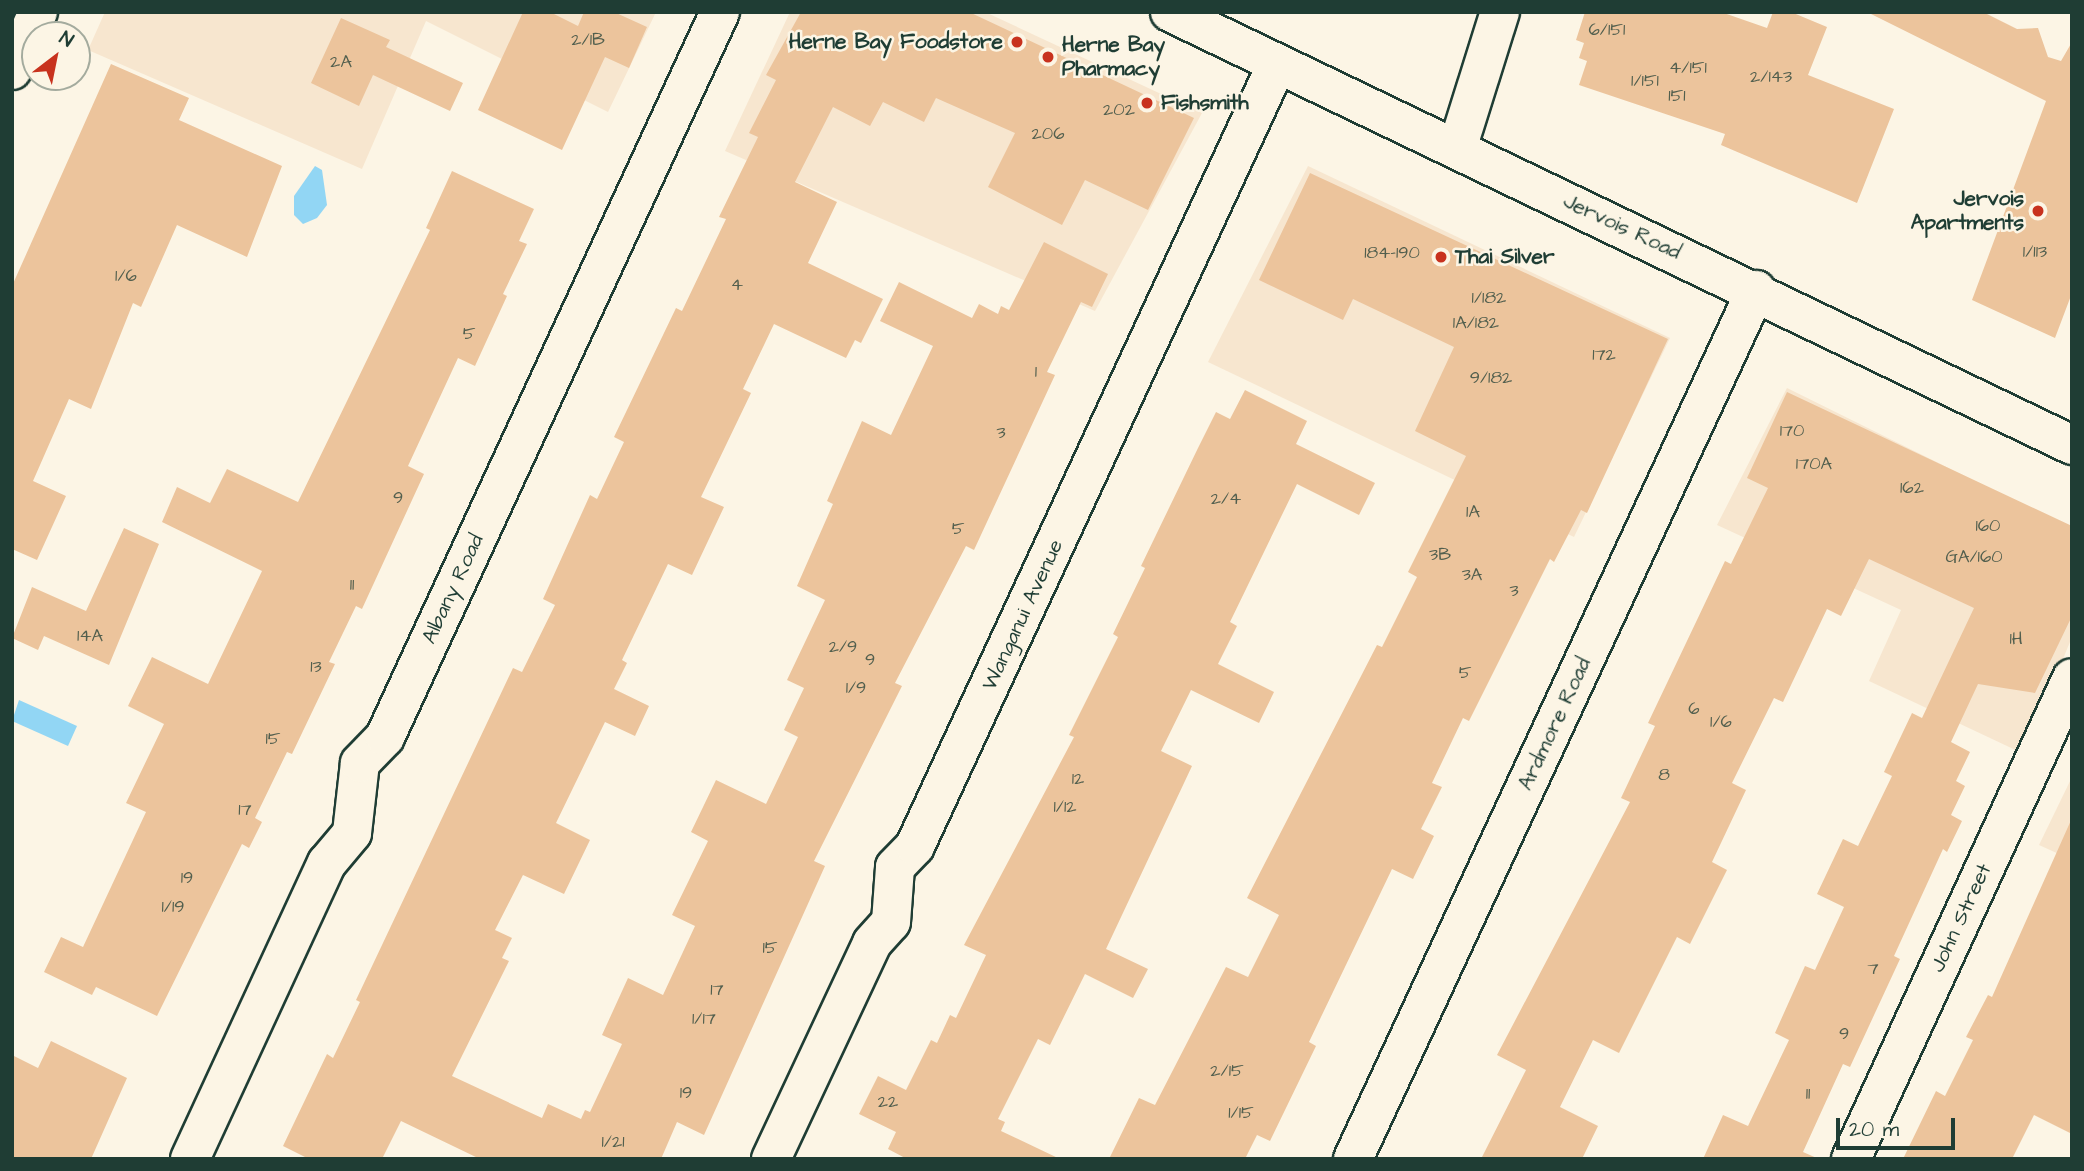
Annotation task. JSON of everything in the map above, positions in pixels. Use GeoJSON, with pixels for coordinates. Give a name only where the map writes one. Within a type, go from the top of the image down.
{"type":"FeatureCollection","features":[{"type":"Feature","properties":{"kind":"street"},"geometry":{"type":"LineString","coordinates":[[12,70],[37,12]]}},
{"type":"Feature","properties":{"kind":"street","name":"Albany Road"},"geometry":{"type":"LineString","coordinates":[[190,1159],[327,863],[352,833],[360,763],[385,737],[720,12]]}},
{"type":"Feature","properties":{"kind":"street","name":"Jervois Road"},"geometry":{"type":"LineString","coordinates":[[1170,12],[1756,290],[2072,445]]}},
{"type":"Feature","properties":{"kind":"street"},"geometry":{"type":"LineString","coordinates":[[1457,149],[1500,12]]}},
{"type":"Feature","properties":{"kind":"street","name":"Wanganui Avenue"},"geometry":{"type":"LineString","coordinates":[[771,1159],[872,943],[891,922],[895,867],[915,846],[1277,64]]}},
{"type":"Feature","properties":{"kind":"street","name":"Ardmore Road"},"geometry":{"type":"LineString","coordinates":[[1353,1159],[1756,290]]}},
{"type":"Feature","properties":{"kind":"street","name":"John Street"},"geometry":{"type":"LineString","coordinates":[[1851,1159],[2072,678]]}},
{"type":"Feature","properties":{"kind":"shaded area"},"geometry":{"type":"Polygon","coordinates":[[[105,12],[656,12],[608,112],[426,21],[362,169],[91,51],[91,43],[105,12]]]}},
{"type":"Feature","properties":{"kind":"shaded area"},"geometry":{"type":"Polygon","coordinates":[[[790,12],[985,12],[1202,113],[1095,311],[725,151],[790,12]]]}},
{"type":"Feature","properties":{"kind":"shaded area"},"geometry":{"type":"Polygon","coordinates":[[[1308,166],[1670,338],[1574,537],[1208,362],[1308,166]]]}},
{"type":"Feature","properties":{"kind":"shaded area"},"geometry":{"type":"Polygon","coordinates":[[[1787,388],[2072,529],[2072,637],[2024,754],[1869,681],[1901,610],[1717,525],[1787,388]]]}},
{"type":"Feature","properties":{"kind":"shaded area"},"geometry":{"type":"Polygon","coordinates":[[[2072,777],[2072,860],[2039,845],[2072,777]]]}},
{"type":"Feature","properties":{"kind":"water"},"geometry":{"type":"Polygon","coordinates":[[[315,166],[322,170],[327,205],[317,218],[303,224],[294,215],[294,196],[315,166]]]}},
{"type":"Feature","properties":{"kind":"water"},"geometry":{"type":"Polygon","coordinates":[[[19,700],[77,726],[68,746],[12,721],[19,700]]]}},
{"type":"Feature","properties":{"kind":"building"},"geometry":{"type":"Polygon","coordinates":[[[523,12],[550,12],[578,26],[584,12],[614,12],[647,27],[629,68],[605,57],[562,150],[478,110],[523,12]]]}},
{"type":"Feature","properties":{"kind":"building"},"geometry":{"type":"Polygon","coordinates":[[[801,12],[969,12],[1194,118],[1148,210],[1085,180],[1062,225],[988,187],[1015,133],[936,98],[924,122],[883,102],[870,126],[833,107],[795,182],[837,202],[808,263],[883,299],[861,343],[855,340],[846,358],[774,324],[743,389],[751,393],[701,497],[724,507],[692,575],[668,564],[622,660],[627,663],[614,689],[649,706],[635,736],[605,722],[556,823],[590,840],[564,894],[523,875],[495,930],[512,938],[502,958],[509,961],[452,1076],[542,1118],[548,1104],[581,1119],[585,1110],[590,1112],[622,1044],[602,1035],[628,978],[663,995],[695,926],[672,915],[708,841],[691,832],[716,780],[766,804],[798,737],[784,730],[804,688],[787,680],[825,600],[797,586],[833,504],[827,501],[862,421],[891,435],[933,346],[880,321],[899,282],[972,318],[979,304],[998,314],[1001,306],[1009,310],[1044,242],[1108,274],[1092,307],[1081,302],[1047,372],[1055,375],[974,550],[966,546],[895,683],[902,686],[814,861],[825,866],[704,1135],[677,1122],[661,1159],[480,1159],[401,1121],[382,1159],[309,1159],[283,1146],[327,1054],[333,1058],[360,1002],[356,1000],[513,668],[522,672],[555,605],[543,599],[590,495],[597,499],[624,442],[614,437],[676,308],[682,311],[726,219],[719,217],[758,137],[749,133],[776,80],[766,75],[801,12]]]}},
{"type":"Feature","properties":{"kind":"building"},"geometry":{"type":"Polygon","coordinates":[[[1585,12],[1721,12],[1767,28],[1773,12],[1791,12],[1827,27],[1808,75],[1894,109],[1857,203],[1721,145],[1725,134],[1579,85],[1587,61],[1579,58],[1584,43],[1576,40],[1585,12]]]}},
{"type":"Feature","properties":{"kind":"building","name":"Jervois Apartments"},"geometry":{"type":"Polygon","coordinates":[[[1867,12],[1983,12],[2017,29],[2038,28],[2048,57],[2061,61],[2072,42],[2072,293],[2055,338],[1972,300],[2046,101],[1867,12]]]}},
{"type":"Feature","properties":{"kind":"building"},"geometry":{"type":"Polygon","coordinates":[[[341,18],[390,40],[386,47],[463,83],[450,111],[373,75],[359,106],[311,83],[341,18]]]}},
{"type":"Feature","properties":{"kind":"building"},"geometry":{"type":"Polygon","coordinates":[[[111,64],[189,98],[179,120],[282,166],[247,257],[177,225],[141,307],[133,303],[91,409],[69,399],[33,481],[66,496],[37,560],[12,549],[12,286],[111,64]]]}},
{"type":"Feature","properties":{"kind":"building"},"geometry":{"type":"Polygon","coordinates":[[[452,171],[534,209],[519,241],[527,244],[503,294],[507,296],[475,366],[458,358],[408,466],[424,474],[362,609],[356,606],[329,662],[335,664],[292,754],[287,752],[255,818],[262,822],[249,848],[242,844],[157,1016],[96,987],[92,995],[44,972],[61,937],[83,947],[146,812],[126,803],[164,724],[128,706],[152,657],[208,684],[262,571],[162,522],[177,487],[210,503],[227,469],[298,502],[430,230],[426,228],[452,171]]]}},
{"type":"Feature","properties":{"kind":"building"},"geometry":{"type":"Polygon","coordinates":[[[1310,173],[1668,339],[1587,513],[1581,510],[1554,562],[1550,559],[1469,721],[1463,718],[1432,783],[1442,787],[1421,829],[1434,836],[1413,879],[1392,869],[1309,1042],[1316,1046],[1270,1141],[1257,1135],[1245,1159],[1109,1159],[1139,1098],[1155,1105],[1226,967],[1248,977],[1279,915],[1247,898],[1377,645],[1382,647],[1417,577],[1408,572],[1466,456],[1415,431],[1454,347],[1353,299],[1343,320],[1259,280],[1310,173]]]}},
{"type":"Feature","properties":{"kind":"building"},"geometry":{"type":"Polygon","coordinates":[[[1245,390],[1307,421],[1296,444],[1375,483],[1359,515],[1297,484],[1230,622],[1237,626],[1218,664],[1274,692],[1259,723],[1191,690],[1161,751],[1192,766],[1106,949],[1148,969],[1133,998],[1085,974],[1050,1045],[1038,1039],[998,1119],[1005,1122],[1001,1131],[1060,1159],[907,1159],[888,1149],[896,1132],[859,1114],[878,1076],[906,1090],[931,1040],[937,1043],[950,1015],[956,1018],[986,955],[964,945],[1074,737],[1069,735],[1118,637],[1113,634],[1145,568],[1141,566],[1216,412],[1230,419],[1245,390]]]}},
{"type":"Feature","properties":{"kind":"building"},"geometry":{"type":"Polygon","coordinates":[[[1787,392],[2072,526],[2072,616],[2035,693],[1978,684],[1951,742],[1970,752],[1956,781],[1965,786],[1951,815],[1962,821],[1947,852],[1943,849],[1894,956],[1900,959],[1850,1067],[1843,1064],[1803,1152],[1819,1159],[1703,1159],[1723,1115],[1748,1126],[1789,1040],[1775,1033],[1805,966],[1815,970],[1844,907],[1817,894],[1843,839],[1858,846],[1892,776],[1884,772],[1912,713],[1922,718],[1974,608],[1869,559],[1841,616],[1827,609],[1783,702],[1774,698],[1732,783],[1746,790],[1712,862],[1727,870],[1690,944],[1677,937],[1619,1053],[1593,1040],[1560,1107],[1598,1126],[1582,1159],[1481,1159],[1526,1070],[1497,1055],[1630,802],[1621,798],[1655,726],[1648,723],[1725,561],[1731,564],[1768,488],[1747,478],[1787,392]]]}},
{"type":"Feature","properties":{"kind":"building"},"geometry":{"type":"Polygon","coordinates":[[[124,528],[159,544],[109,665],[44,636],[38,650],[12,638],[32,587],[86,611],[124,528]]]}},
{"type":"Feature","properties":{"kind":"building"},"geometry":{"type":"Polygon","coordinates":[[[2072,818],[2072,1134],[2034,1115],[2012,1159],[1903,1159],[1936,1091],[1945,1096],[1973,1040],[1966,1037],[1988,995],[1992,997],[2072,818]]]}},
{"type":"Feature","properties":{"kind":"building"},"geometry":{"type":"Polygon","coordinates":[[[51,1041],[127,1078],[91,1159],[12,1159],[12,1055],[38,1068],[51,1041]]]}},
{"type":"Feature","properties":{"kind":"place","name":"Herne Bay Foodstore"},"geometry":{"type":"Point","coordinates":[1017,42]}},
{"type":"Feature","properties":{"kind":"place","name":"Herne Bay Pharmacy"},"geometry":{"type":"Point","coordinates":[1048,57]}},
{"type":"Feature","properties":{"kind":"place","name":"Fishsmith"},"geometry":{"type":"Point","coordinates":[1147,103]}},
{"type":"Feature","properties":{"kind":"place","name":"Jervois Apartments"},"geometry":{"type":"Point","coordinates":[2038,211]}},
{"type":"Feature","properties":{"kind":"place","name":"Thai Silver"},"geometry":{"type":"Point","coordinates":[1441,257]}}]}
